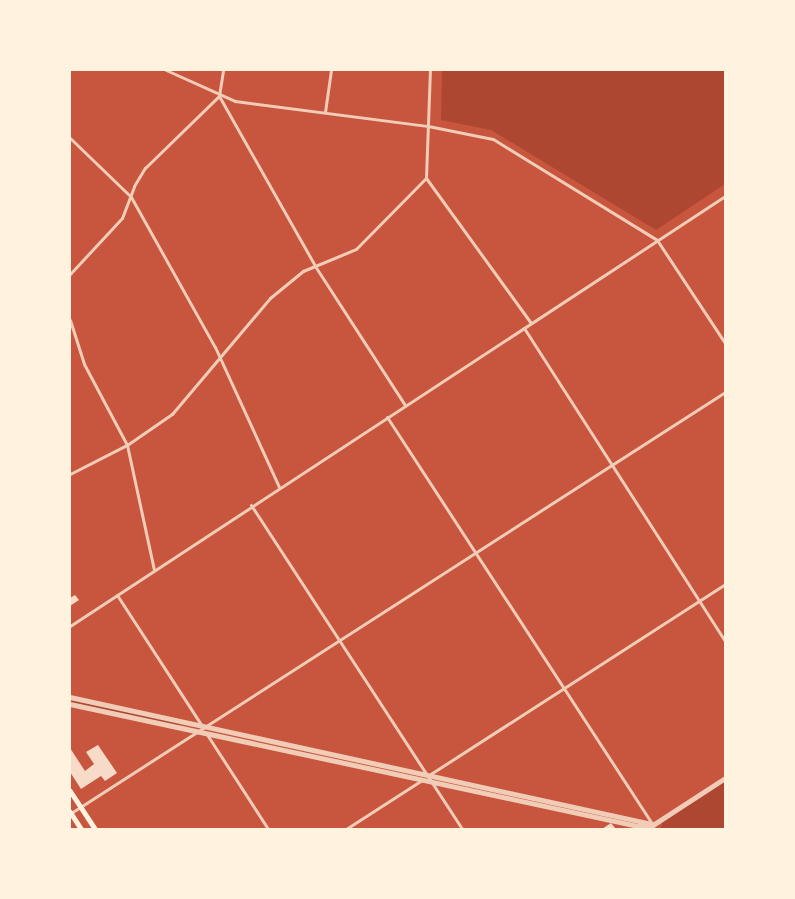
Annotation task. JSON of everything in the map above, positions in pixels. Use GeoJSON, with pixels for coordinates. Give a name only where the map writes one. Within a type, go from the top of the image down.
{"type":"FeatureCollection","features":[{"type":"Feature","properties":{"kind":"main road"},"geometry":{"type":"LineString","coordinates":[[70,791],[95,829]]}},
{"type":"Feature","properties":{"kind":"main road"},"geometry":{"type":"LineString","coordinates":[[70,812],[81,829]]}},
{"type":"Feature","properties":{"kind":"street"},"geometry":{"type":"LineString","coordinates":[[166,70],[219,96],[428,126],[493,139],[657,240],[725,343]]}},
{"type":"Feature","properties":{"kind":"street"},"geometry":{"type":"LineString","coordinates":[[70,274],[114,229],[145,168],[219,96],[223,70]]}},
{"type":"Feature","properties":{"kind":"street"},"geometry":{"type":"LineString","coordinates":[[325,112],[330,70]]}},
{"type":"Feature","properties":{"kind":"street"},"geometry":{"type":"LineString","coordinates":[[430,70],[426,178],[531,323]]}},
{"type":"Feature","properties":{"kind":"street"},"geometry":{"type":"LineString","coordinates":[[219,96],[315,266],[405,405]]}},
{"type":"Feature","properties":{"kind":"street"},"geometry":{"type":"LineString","coordinates":[[70,138],[131,197],[220,356],[279,487]]}},
{"type":"Feature","properties":{"kind":"street"},"geometry":{"type":"LineString","coordinates":[[70,474],[127,445],[172,414],[270,298],[315,266],[356,250],[426,178]]}},
{"type":"Feature","properties":{"kind":"street"},"geometry":{"type":"LineString","coordinates":[[70,626],[252,504],[725,196]]}},
{"type":"Feature","properties":{"kind":"street"},"geometry":{"type":"LineString","coordinates":[[70,320],[84,364],[127,445],[154,570]]}},
{"type":"Feature","properties":{"kind":"street"},"geometry":{"type":"LineString","coordinates":[[524,328],[725,642]]}},
{"type":"Feature","properties":{"kind":"street"},"geometry":{"type":"LineString","coordinates":[[70,812],[81,807],[340,642],[725,392]]}},
{"type":"Feature","properties":{"kind":"street"},"geometry":{"type":"LineString","coordinates":[[386,417],[477,552],[563,689],[654,827]]}},
{"type":"Feature","properties":{"kind":"street"},"geometry":{"type":"LineString","coordinates":[[252,504],[462,829]]}},
{"type":"Feature","properties":{"kind":"street"},"geometry":{"type":"LineString","coordinates":[[346,829],[725,584]]}},
{"type":"Feature","properties":{"kind":"street"},"geometry":{"type":"LineString","coordinates":[[116,595],[204,727],[268,829]]}},
{"type":"Feature","properties":{"kind":"street"},"geometry":{"type":"LineString","coordinates":[[70,697],[428,775],[654,827]]}},
{"type":"Feature","properties":{"kind":"street"},"geometry":{"type":"LineString","coordinates":[[70,704],[638,826],[654,827]]}},
{"type":"Feature","properties":{"kind":"street"},"geometry":{"type":"LineString","coordinates":[[646,829],[654,827],[725,778]]}},
{"type":"Feature","properties":{"kind":"shaded area"},"geometry":{"type":"Polygon","coordinates":[[[442,70],[725,70],[725,184],[656,230],[491,130],[441,120],[442,70]]]}},
{"type":"Feature","properties":{"kind":"shaded area"},"geometry":{"type":"Polygon","coordinates":[[[70,700],[180,723],[179,726],[70,702],[70,700]]]}},
{"type":"Feature","properties":{"kind":"shaded area"},"geometry":{"type":"Polygon","coordinates":[[[725,782],[725,829],[660,829],[663,822],[725,782]]]}},
{"type":"Feature","properties":{"kind":"building"},"geometry":{"type":"Polygon","coordinates":[[[75,595],[79,600],[70,606],[70,598],[75,595]]]}},
{"type":"Feature","properties":{"kind":"building"},"geometry":{"type":"Polygon","coordinates":[[[98,745],[117,773],[105,781],[101,776],[81,789],[70,772],[70,748],[85,771],[94,764],[86,752],[98,745]]]}},
{"type":"Feature","properties":{"kind":"building"},"geometry":{"type":"Polygon","coordinates":[[[611,823],[616,829],[602,829],[611,823]]]}}]}
